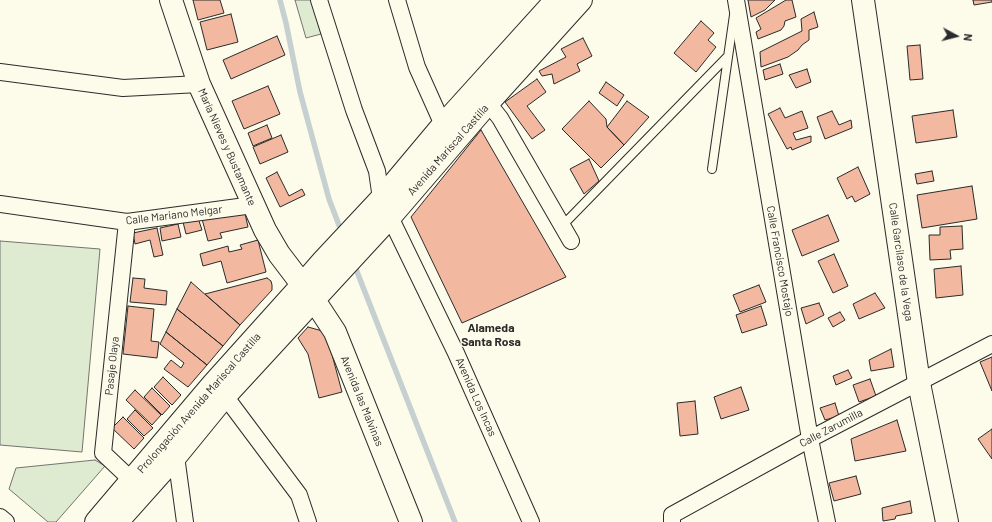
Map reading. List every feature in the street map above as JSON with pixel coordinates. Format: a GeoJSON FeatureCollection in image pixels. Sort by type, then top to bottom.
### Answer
{"type":"FeatureCollection","features":[{"type":"Feature","properties":{"kind":"main road","name":"María Nieves y Bustamante"},"geometry":{"type":"LineString","coordinates":[[171,0],[199,84],[264,230],[279,254],[308,292]]}},
{"type":"Feature","properties":{"kind":"main road","name":"Avenida Mariscal Castilla"},"geometry":{"type":"LineString","coordinates":[[308,292],[323,261],[348,234],[385,208],[480,97],[556,0]]}},
{"type":"Feature","properties":{"kind":"main road","name":"Avenida Mariscal Castilla"},"geometry":{"type":"LineString","coordinates":[[308,292],[330,283],[357,253],[385,208],[443,125],[480,97],[581,0]]}},
{"type":"Feature","properties":{"kind":"main road","name":"Calle Garcilaso de la Vega"},"geometry":{"type":"LineString","coordinates":[[863,0],[919,383],[947,522]]}},
{"type":"Feature","properties":{"kind":"main road","name":"Prolongación Avenida Mariscal Castilla"},"geometry":{"type":"LineString","coordinates":[[117,522],[138,486],[219,390],[308,292]]}},
{"type":"Feature","properties":{"kind":"main road","name":"Avenida las Malvinas"},"geometry":{"type":"LineString","coordinates":[[308,292],[335,332],[410,522]]}},
{"type":"Feature","properties":{"kind":"main road","name":"Prolongación Avenida Mariscal Castilla"},"geometry":{"type":"LineString","coordinates":[[96,522],[176,456],[219,390]]}},
{"type":"Feature","properties":{"kind":"street","name":"Avenida Los Incas"},"geometry":{"type":"LineString","coordinates":[[319,0],[354,110],[377,172],[385,208],[456,353],[531,522]]}},
{"type":"Feature","properties":{"kind":"street"},"geometry":{"type":"LineString","coordinates":[[397,0],[417,67],[443,125]]}},
{"type":"Feature","properties":{"kind":"street","name":"Calle Francisco Mostajo"},"geometry":{"type":"LineString","coordinates":[[736,0],[810,439],[827,522]]}},
{"type":"Feature","properties":{"kind":"street"},"geometry":{"type":"LineString","coordinates":[[0,72],[123,88],[199,84]]}},
{"type":"Feature","properties":{"kind":"street"},"geometry":{"type":"LineString","coordinates":[[480,97],[500,118],[571,241]]}},
{"type":"Feature","properties":{"kind":"street","name":"Calle Mariano Melgar"},"geometry":{"type":"LineString","coordinates":[[0,204],[127,222],[253,205]]}},
{"type":"Feature","properties":{"kind":"street","name":"Pasaje Olaya"},"geometry":{"type":"LineString","coordinates":[[127,222],[103,453],[138,486]]}},
{"type":"Feature","properties":{"kind":"street","name":"Calle Zarumilla"},"geometry":{"type":"LineString","coordinates":[[672,518],[810,439],[992,344]]}},
{"type":"Feature","properties":{"kind":"street"},"geometry":{"type":"LineString","coordinates":[[219,390],[299,495],[308,522]]}},
{"type":"Feature","properties":{"kind":"street"},"geometry":{"type":"LineString","coordinates":[[176,456],[185,522]]}},
{"type":"Feature","properties":{"kind":"street"},"geometry":{"type":"LineString","coordinates":[[0,517],[6,522]]}},
{"type":"Feature","properties":{"kind":"lane"},"geometry":{"type":"LineString","coordinates":[[712,169],[736,0]]}},
{"type":"Feature","properties":{"kind":"lane"},"geometry":{"type":"LineString","coordinates":[[562,226],[727,57]]}},
{"type":"Feature","properties":{"kind":"green space"},"geometry":{"type":"Polygon","coordinates":[[[295,0],[312,0],[321,34],[306,38],[295,0]]]}},
{"type":"Feature","properties":{"kind":"green space"},"geometry":{"type":"Polygon","coordinates":[[[0,241],[100,249],[82,452],[0,445],[0,241]]]}},
{"type":"Feature","properties":{"kind":"green space"},"geometry":{"type":"Polygon","coordinates":[[[95,460],[105,466],[56,522],[48,522],[9,489],[16,468],[95,460]]]}},
{"type":"Feature","properties":{"kind":"building"},"geometry":{"type":"Polygon","coordinates":[[[193,0],[220,0],[224,13],[198,20],[193,0]]]}},
{"type":"Feature","properties":{"kind":"building"},"geometry":{"type":"Polygon","coordinates":[[[748,0],[775,0],[765,10],[751,17],[748,0]]]}},
{"type":"Feature","properties":{"kind":"building"},"geometry":{"type":"Polygon","coordinates":[[[786,0],[792,0],[796,17],[785,21],[781,30],[758,39],[756,32],[761,29],[756,18],[786,0]]]}},
{"type":"Feature","properties":{"kind":"building"},"geometry":{"type":"Polygon","coordinates":[[[973,0],[992,0],[992,2],[974,5],[973,0]]]}},
{"type":"Feature","properties":{"kind":"building"},"geometry":{"type":"Polygon","coordinates":[[[814,12],[818,27],[809,30],[809,40],[788,57],[761,67],[760,52],[802,31],[801,19],[814,12]]]}},
{"type":"Feature","properties":{"kind":"building"},"geometry":{"type":"Polygon","coordinates":[[[231,14],[238,42],[207,50],[200,22],[231,14]]]}},
{"type":"Feature","properties":{"kind":"building"},"geometry":{"type":"Polygon","coordinates":[[[701,21],[714,33],[708,40],[716,47],[696,72],[674,53],[701,21]]]}},
{"type":"Feature","properties":{"kind":"building"},"geometry":{"type":"Polygon","coordinates":[[[277,36],[285,55],[231,79],[223,60],[277,36]]]}},
{"type":"Feature","properties":{"kind":"building"},"geometry":{"type":"Polygon","coordinates":[[[583,38],[592,56],[577,64],[580,71],[554,84],[552,74],[542,76],[539,71],[566,57],[561,49],[583,38]]]}},
{"type":"Feature","properties":{"kind":"building"},"geometry":{"type":"Polygon","coordinates":[[[920,45],[923,79],[910,80],[907,46],[920,45]]]}},
{"type":"Feature","properties":{"kind":"building"},"geometry":{"type":"Polygon","coordinates":[[[780,64],[783,74],[765,80],[763,70],[780,64]]]}},
{"type":"Feature","properties":{"kind":"building"},"geometry":{"type":"Polygon","coordinates":[[[807,69],[811,82],[796,88],[789,75],[807,69]]]}},
{"type":"Feature","properties":{"kind":"building"},"geometry":{"type":"Polygon","coordinates":[[[537,79],[546,92],[527,106],[545,130],[532,139],[505,102],[537,79]]]}},
{"type":"Feature","properties":{"kind":"building"},"geometry":{"type":"Polygon","coordinates":[[[606,82],[624,95],[617,106],[599,93],[606,82]]]}},
{"type":"Feature","properties":{"kind":"building"},"geometry":{"type":"Polygon","coordinates":[[[268,86],[280,114],[244,129],[232,101],[268,86]]]}},
{"type":"Feature","properties":{"kind":"building"},"geometry":{"type":"Polygon","coordinates":[[[589,101],[606,119],[607,127],[624,145],[601,168],[562,129],[589,101]]]}},
{"type":"Feature","properties":{"kind":"building"},"geometry":{"type":"Polygon","coordinates":[[[627,101],[649,117],[624,145],[607,127],[627,101]]]}},
{"type":"Feature","properties":{"kind":"building"},"geometry":{"type":"Polygon","coordinates":[[[780,108],[785,118],[802,111],[808,128],[793,133],[796,140],[811,136],[811,142],[792,150],[791,147],[787,149],[768,114],[780,108]]]}},
{"type":"Feature","properties":{"kind":"building"},"geometry":{"type":"Polygon","coordinates":[[[953,110],[957,137],[916,143],[912,116],[953,110]]]}},
{"type":"Feature","properties":{"kind":"building"},"geometry":{"type":"Polygon","coordinates":[[[832,111],[839,125],[851,120],[852,128],[825,139],[817,117],[832,111]]]}},
{"type":"Feature","properties":{"kind":"building"},"geometry":{"type":"Polygon","coordinates":[[[267,125],[272,138],[253,146],[248,133],[267,125]]]}},
{"type":"Feature","properties":{"kind":"building"},"geometry":{"type":"Polygon","coordinates":[[[481,130],[566,277],[462,323],[411,217],[481,130]]]}},
{"type":"Feature","properties":{"kind":"building"},"geometry":{"type":"Polygon","coordinates":[[[281,135],[288,152],[260,164],[253,147],[281,135]]]}},
{"type":"Feature","properties":{"kind":"building"},"geometry":{"type":"Polygon","coordinates":[[[589,159],[599,181],[584,194],[570,169],[589,159]]]}},
{"type":"Feature","properties":{"kind":"building"},"geometry":{"type":"Polygon","coordinates":[[[858,167],[870,194],[855,202],[852,196],[847,199],[837,178],[858,167]]]}},
{"type":"Feature","properties":{"kind":"building"},"geometry":{"type":"Polygon","coordinates":[[[932,171],[934,181],[917,184],[915,174],[932,171]]]}},
{"type":"Feature","properties":{"kind":"building"},"geometry":{"type":"Polygon","coordinates":[[[277,172],[289,196],[302,189],[305,195],[280,207],[266,178],[277,172]]]}},
{"type":"Feature","properties":{"kind":"building"},"geometry":{"type":"Polygon","coordinates":[[[972,186],[977,219],[922,228],[917,195],[972,186]]]}},
{"type":"Feature","properties":{"kind":"building"},"geometry":{"type":"Polygon","coordinates":[[[244,209],[248,227],[220,233],[222,238],[208,241],[202,219],[244,209]]]}},
{"type":"Feature","properties":{"kind":"building"},"geometry":{"type":"Polygon","coordinates":[[[828,215],[839,241],[802,256],[792,230],[828,215]]]}},
{"type":"Feature","properties":{"kind":"building"},"geometry":{"type":"Polygon","coordinates":[[[198,218],[202,230],[186,234],[183,222],[198,218]]]}},
{"type":"Feature","properties":{"kind":"building"},"geometry":{"type":"Polygon","coordinates":[[[178,224],[181,237],[162,241],[160,228],[178,224]]]}},
{"type":"Feature","properties":{"kind":"building"},"geometry":{"type":"Polygon","coordinates":[[[962,226],[963,249],[950,250],[951,259],[930,260],[929,235],[940,235],[940,227],[962,226]]]}},
{"type":"Feature","properties":{"kind":"building"},"geometry":{"type":"Polygon","coordinates":[[[157,228],[163,255],[154,257],[150,240],[135,244],[133,233],[157,228]]]}},
{"type":"Feature","properties":{"kind":"building"},"geometry":{"type":"Polygon","coordinates":[[[258,240],[266,272],[227,283],[221,261],[203,266],[200,254],[228,246],[229,252],[242,249],[240,245],[258,240]]]}},
{"type":"Feature","properties":{"kind":"building"},"geometry":{"type":"Polygon","coordinates":[[[834,254],[848,286],[833,293],[818,261],[834,254]]]}},
{"type":"Feature","properties":{"kind":"building"},"geometry":{"type":"Polygon","coordinates":[[[961,266],[963,295],[936,298],[934,269],[961,266]]]}},
{"type":"Feature","properties":{"kind":"building"},"geometry":{"type":"Polygon","coordinates":[[[133,278],[145,279],[144,288],[167,291],[166,305],[130,302],[133,278]]]}},
{"type":"Feature","properties":{"kind":"building"},"geometry":{"type":"Polygon","coordinates":[[[267,278],[271,281],[272,290],[240,325],[205,294],[267,278]]]}},
{"type":"Feature","properties":{"kind":"building"},"geometry":{"type":"Polygon","coordinates":[[[191,282],[240,325],[223,346],[177,309],[191,282]]]}},
{"type":"Feature","properties":{"kind":"building"},"geometry":{"type":"Polygon","coordinates":[[[759,285],[766,302],[740,312],[733,295],[759,285]]]}},
{"type":"Feature","properties":{"kind":"building"},"geometry":{"type":"Polygon","coordinates":[[[875,293],[885,308],[859,319],[853,304],[875,293]]]}},
{"type":"Feature","properties":{"kind":"building"},"geometry":{"type":"Polygon","coordinates":[[[819,303],[824,315],[806,324],[801,308],[819,303]]]}},
{"type":"Feature","properties":{"kind":"building"},"geometry":{"type":"Polygon","coordinates":[[[128,306],[154,309],[151,341],[159,342],[157,358],[123,354],[128,306]]]}},
{"type":"Feature","properties":{"kind":"building"},"geometry":{"type":"Polygon","coordinates":[[[761,306],[767,325],[742,333],[736,315],[761,306]]]}},
{"type":"Feature","properties":{"kind":"building"},"geometry":{"type":"Polygon","coordinates":[[[177,309],[223,346],[207,365],[166,332],[177,309]]]}},
{"type":"Feature","properties":{"kind":"building"},"geometry":{"type":"Polygon","coordinates":[[[840,312],[845,320],[833,327],[828,318],[840,312]]]}},
{"type":"Feature","properties":{"kind":"building"},"geometry":{"type":"Polygon","coordinates":[[[308,327],[326,332],[342,392],[319,398],[308,354],[298,338],[308,327]]]}},
{"type":"Feature","properties":{"kind":"building"},"geometry":{"type":"Polygon","coordinates":[[[166,332],[207,365],[188,387],[164,369],[171,360],[181,368],[184,363],[160,344],[166,332]]]}},
{"type":"Feature","properties":{"kind":"building"},"geometry":{"type":"Polygon","coordinates":[[[891,349],[894,367],[871,371],[869,360],[891,349]]]}},
{"type":"Feature","properties":{"kind":"building"},"geometry":{"type":"Polygon","coordinates":[[[992,357],[992,391],[980,362],[992,357]]]}},
{"type":"Feature","properties":{"kind":"building"},"geometry":{"type":"Polygon","coordinates":[[[848,370],[852,378],[836,385],[833,376],[848,370]]]}},
{"type":"Feature","properties":{"kind":"building"},"geometry":{"type":"Polygon","coordinates":[[[163,377],[181,395],[172,405],[154,387],[163,377]]]}},
{"type":"Feature","properties":{"kind":"building"},"geometry":{"type":"Polygon","coordinates":[[[870,379],[876,396],[859,402],[853,385],[870,379]]]}},
{"type":"Feature","properties":{"kind":"building"},"geometry":{"type":"Polygon","coordinates":[[[741,387],[749,410],[721,419],[714,397],[741,387]]]}},
{"type":"Feature","properties":{"kind":"building"},"geometry":{"type":"Polygon","coordinates":[[[152,388],[170,406],[162,415],[144,397],[152,388]]]}},
{"type":"Feature","properties":{"kind":"building"},"geometry":{"type":"Polygon","coordinates":[[[135,390],[161,415],[152,425],[126,400],[135,390]]]}},
{"type":"Feature","properties":{"kind":"building"},"geometry":{"type":"Polygon","coordinates":[[[695,401],[698,434],[680,436],[677,403],[695,401]]]}},
{"type":"Feature","properties":{"kind":"building"},"geometry":{"type":"Polygon","coordinates":[[[835,403],[839,416],[825,420],[820,408],[835,403]]]}},
{"type":"Feature","properties":{"kind":"building"},"geometry":{"type":"Polygon","coordinates":[[[135,410],[153,428],[144,436],[127,419],[135,410]]]}},
{"type":"Feature","properties":{"kind":"building"},"geometry":{"type":"Polygon","coordinates":[[[123,417],[144,438],[134,449],[112,428],[123,417]]]}},
{"type":"Feature","properties":{"kind":"building"},"geometry":{"type":"Polygon","coordinates":[[[897,420],[906,451],[855,461],[851,439],[897,420]]]}},
{"type":"Feature","properties":{"kind":"building"},"geometry":{"type":"Polygon","coordinates":[[[992,429],[992,459],[978,439],[992,429]]]}},
{"type":"Feature","properties":{"kind":"building"},"geometry":{"type":"Polygon","coordinates":[[[856,476],[861,494],[834,501],[829,483],[856,476]]]}},
{"type":"Feature","properties":{"kind":"building"},"geometry":{"type":"Polygon","coordinates":[[[910,501],[912,513],[896,516],[895,519],[883,521],[882,508],[910,501]]]}},
{"type":"Feature","properties":{"kind":"waterway"},"geometry":{"type":"LineString","coordinates":[[280,0],[300,92],[329,199],[342,233]]}},
{"type":"Feature","properties":{"kind":"waterway"},"geometry":{"type":"LineString","coordinates":[[354,264],[455,522]]}},
{"type":"Feature","properties":{"kind":"district","name":"Alameda Santa Rosa"},"geometry":{"type":"Point","coordinates":[491,335]}}]}
